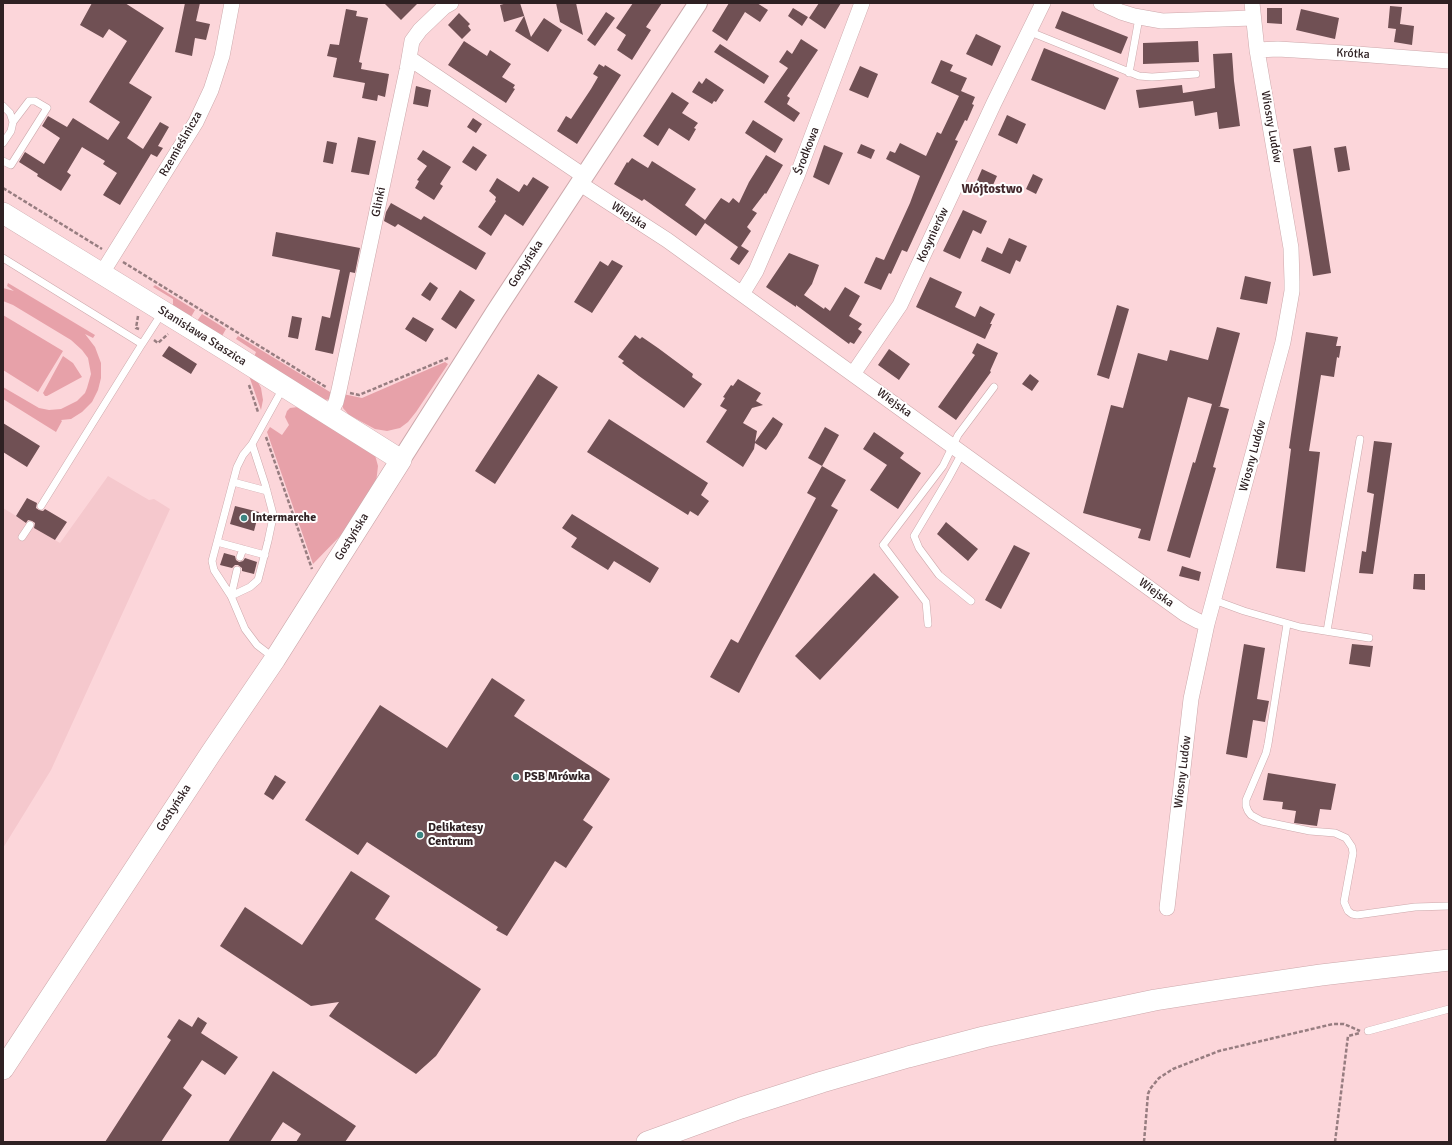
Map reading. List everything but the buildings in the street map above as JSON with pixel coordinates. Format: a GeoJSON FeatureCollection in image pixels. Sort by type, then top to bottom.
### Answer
{"type":"FeatureCollection","features":[{"type":"Feature","properties":{"kind":"main road","name":"Stanisława Staszica"},"geometry":{"type":"LineString","coordinates":[[4,216],[102,273],[401,460]]}},
{"type":"Feature","properties":{"kind":"main road","name":"Gostyńska"},"geometry":{"type":"LineString","coordinates":[[3,1069],[211,753],[275,659],[401,460]]}},
{"type":"Feature","properties":{"kind":"main road"},"geometry":{"type":"LineString","coordinates":[[647,1142],[741,1108],[822,1082],[908,1057],[1036,1025],[1155,1000],[1320,975],[1449,960]]}},
{"type":"Feature","properties":{"kind":"street","name":"Rzemieślnicza"},"geometry":{"type":"LineString","coordinates":[[102,273],[196,122],[211,90],[222,56],[232,3]]}},
{"type":"Feature","properties":{"kind":"street","name":"Glinki"},"geometry":{"type":"LineString","coordinates":[[329,415],[336,402],[339,390],[414,37],[440,11],[451,3]]}},
{"type":"Feature","properties":{"kind":"street","name":"Gostyńska"},"geometry":{"type":"LineString","coordinates":[[401,460],[462,362],[698,3]]}},
{"type":"Feature","properties":{"kind":"street","name":"Środkowa"},"geometry":{"type":"LineString","coordinates":[[742,294],[756,271],[797,176],[862,3]]}},
{"type":"Feature","properties":{"kind":"street","name":"Kosynierów"},"geometry":{"type":"LineString","coordinates":[[853,374],[900,305],[1028,31],[1043,3]]}},
{"type":"Feature","properties":{"kind":"street"},"geometry":{"type":"LineString","coordinates":[[1101,3],[1139,18],[1175,22],[1253,10]]}},
{"type":"Feature","properties":{"kind":"street","name":"Wiosny Ludów"},"geometry":{"type":"LineString","coordinates":[[1167,908],[1191,699],[1207,624],[1273,380],[1287,322],[1292,291],[1292,266],[1287,220],[1257,50],[1253,10]]}},
{"type":"Feature","properties":{"kind":"street","name":"Krótka"},"geometry":{"type":"LineString","coordinates":[[1257,50],[1278,49],[1449,61]]}},
{"type":"Feature","properties":{"kind":"street","name":"Wiejska"},"geometry":{"type":"LineString","coordinates":[[409,58],[667,240],[1185,614],[1207,624]]}},
{"type":"Feature","properties":{"kind":"lane"},"geometry":{"type":"LineString","coordinates":[[1130,73],[1139,18]]}},
{"type":"Feature","properties":{"kind":"lane"},"geometry":{"type":"LineString","coordinates":[[1028,31],[1130,73],[1145,77],[1196,74]]}},
{"type":"Feature","properties":{"kind":"lane"},"geometry":{"type":"LineString","coordinates":[[3,143],[11,131],[13,122],[29,101],[36,101],[46,108],[11,165],[3,161]]}},
{"type":"Feature","properties":{"kind":"lane"},"geometry":{"type":"LineString","coordinates":[[3,106],[10,113],[13,122]]}},
{"type":"Feature","properties":{"kind":"lane"},"geometry":{"type":"LineString","coordinates":[[3,258],[142,344]]}},
{"type":"Feature","properties":{"kind":"lane"},"geometry":{"type":"LineString","coordinates":[[41,506],[163,311]]}},
{"type":"Feature","properties":{"kind":"lane"},"geometry":{"type":"LineString","coordinates":[[275,659],[257,645],[245,629],[231,596],[219,580],[212,565],[212,561],[240,461],[252,444],[284,386]]}},
{"type":"Feature","properties":{"kind":"lane"},"geometry":{"type":"LineString","coordinates":[[971,601],[939,575],[919,548],[914,536],[948,479],[957,450],[958,435],[994,387]]}},
{"type":"Feature","properties":{"kind":"lane"},"geometry":{"type":"LineString","coordinates":[[1327,631],[1360,439]]}},
{"type":"Feature","properties":{"kind":"lane"},"geometry":{"type":"LineString","coordinates":[[231,596],[255,584],[265,555],[272,522],[272,514],[267,491],[252,444]]}},
{"type":"Feature","properties":{"kind":"lane"},"geometry":{"type":"LineString","coordinates":[[928,624],[926,602],[882,545],[957,450]]}},
{"type":"Feature","properties":{"kind":"lane"},"geometry":{"type":"LineString","coordinates":[[233,482],[267,491]]}},
{"type":"Feature","properties":{"kind":"lane"},"geometry":{"type":"LineString","coordinates":[[22,537],[30,525]]}},
{"type":"Feature","properties":{"kind":"lane"},"geometry":{"type":"LineString","coordinates":[[217,542],[265,555]]}},
{"type":"Feature","properties":{"kind":"lane"},"geometry":{"type":"LineString","coordinates":[[240,557],[243,549]]}},
{"type":"Feature","properties":{"kind":"lane"},"geometry":{"type":"LineString","coordinates":[[231,596],[237,570]]}},
{"type":"Feature","properties":{"kind":"lane"},"geometry":{"type":"LineString","coordinates":[[1214,600],[1286,624],[1368,638]]}},
{"type":"Feature","properties":{"kind":"lane"},"geometry":{"type":"LineString","coordinates":[[1286,624],[1268,744],[1266,753],[1246,800],[1248,811],[1251,815],[1262,821],[1310,831],[1335,834],[1346,838],[1352,848],[1353,853],[1344,902],[1348,911],[1352,914],[1357,915],[1414,907],[1449,906]]}},
{"type":"Feature","properties":{"kind":"lane"},"geometry":{"type":"LineString","coordinates":[[1368,1031],[1449,1009]]}},
{"type":"Feature","properties":{"kind":"path"},"geometry":{"type":"LineString","coordinates":[[3,188],[331,389],[359,395],[450,357],[451,355]]}},
{"type":"Feature","properties":{"kind":"path"},"geometry":{"type":"LineString","coordinates":[[150,285],[153,281]]}},
{"type":"Feature","properties":{"kind":"path"},"geometry":{"type":"LineString","coordinates":[[154,340],[158,343],[166,334],[174,333]]}},
{"type":"Feature","properties":{"kind":"path"},"geometry":{"type":"LineString","coordinates":[[249,383],[259,412],[255,417]]}},
{"type":"Feature","properties":{"kind":"path"},"geometry":{"type":"LineString","coordinates":[[265,436],[267,437],[313,572]]}},
{"type":"Feature","properties":{"kind":"path"},"geometry":{"type":"LineString","coordinates":[[1144,1142],[1148,1094],[1154,1083],[1166,1073],[1199,1058],[1219,1051],[1339,1023],[1350,1026],[1362,1032],[1348,1036],[1335,1142]]}},
{"type":"Feature","properties":{"kind":"shaded area"},"geometry":{"type":"Polygon","coordinates":[[[8,283],[95,335],[93,338],[85,334],[95,347],[101,363],[101,378],[98,390],[92,402],[82,412],[71,419],[61,420],[62,421],[56,432],[3,399],[3,387],[39,408],[49,410],[61,409],[77,401],[85,393],[91,374],[88,358],[71,340],[13,305],[3,301],[3,288],[14,291],[7,286],[8,283]]]}},
{"type":"Feature","properties":{"kind":"shaded area"},"geometry":{"type":"Polygon","coordinates":[[[155,285],[195,310],[191,317],[173,306],[173,299],[153,287],[155,285]]]}},
{"type":"Feature","properties":{"kind":"shaded area"},"geometry":{"type":"Polygon","coordinates":[[[202,314],[226,329],[222,336],[197,321],[202,314]]]}},
{"type":"Feature","properties":{"kind":"shaded area"},"geometry":{"type":"Polygon","coordinates":[[[3,315],[63,351],[38,392],[3,370],[3,315]]]}},
{"type":"Feature","properties":{"kind":"shaded area"},"geometry":{"type":"Polygon","coordinates":[[[238,336],[330,392],[336,393],[331,399],[325,400],[254,357],[256,352],[236,339],[238,336]]]}},
{"type":"Feature","properties":{"kind":"shaded area"},"geometry":{"type":"Polygon","coordinates":[[[63,356],[73,363],[82,377],[45,396],[43,393],[63,356]]]}},
{"type":"Feature","properties":{"kind":"shaded area"},"geometry":{"type":"Polygon","coordinates":[[[445,362],[448,364],[416,412],[408,422],[400,428],[387,431],[375,429],[349,415],[343,408],[343,394],[362,398],[445,362]]]}},
{"type":"Feature","properties":{"kind":"shaded area"},"geometry":{"type":"Polygon","coordinates":[[[248,373],[258,382],[261,388],[263,400],[261,410],[248,373]]]}},
{"type":"Feature","properties":{"kind":"shaded area"},"geometry":{"type":"Polygon","coordinates":[[[298,407],[375,455],[378,466],[376,483],[346,530],[313,564],[267,432],[270,427],[282,435],[289,425],[285,417],[287,411],[290,408],[298,407]]]}},
{"type":"Feature","properties":{"kind":"shaded area"},"geometry":{"type":"Polygon","coordinates":[[[108,476],[149,500],[154,499],[170,509],[51,770],[3,848],[3,508],[60,543],[108,476]]]}},
{"type":"Feature","properties":{"kind":"place","name":"Intermarche"},"geometry":{"type":"Point","coordinates":[244,518]}},
{"type":"Feature","properties":{"kind":"place","name":"PSB Mrówka"},"geometry":{"type":"Point","coordinates":[516,777]}},
{"type":"Feature","properties":{"kind":"place","name":"Delikatesy Centrum"},"geometry":{"type":"Point","coordinates":[420,835]}},
{"type":"Feature","properties":{"kind":"district","name":"Wójtostwo"},"geometry":{"type":"Point","coordinates":[992,190]}}]}
